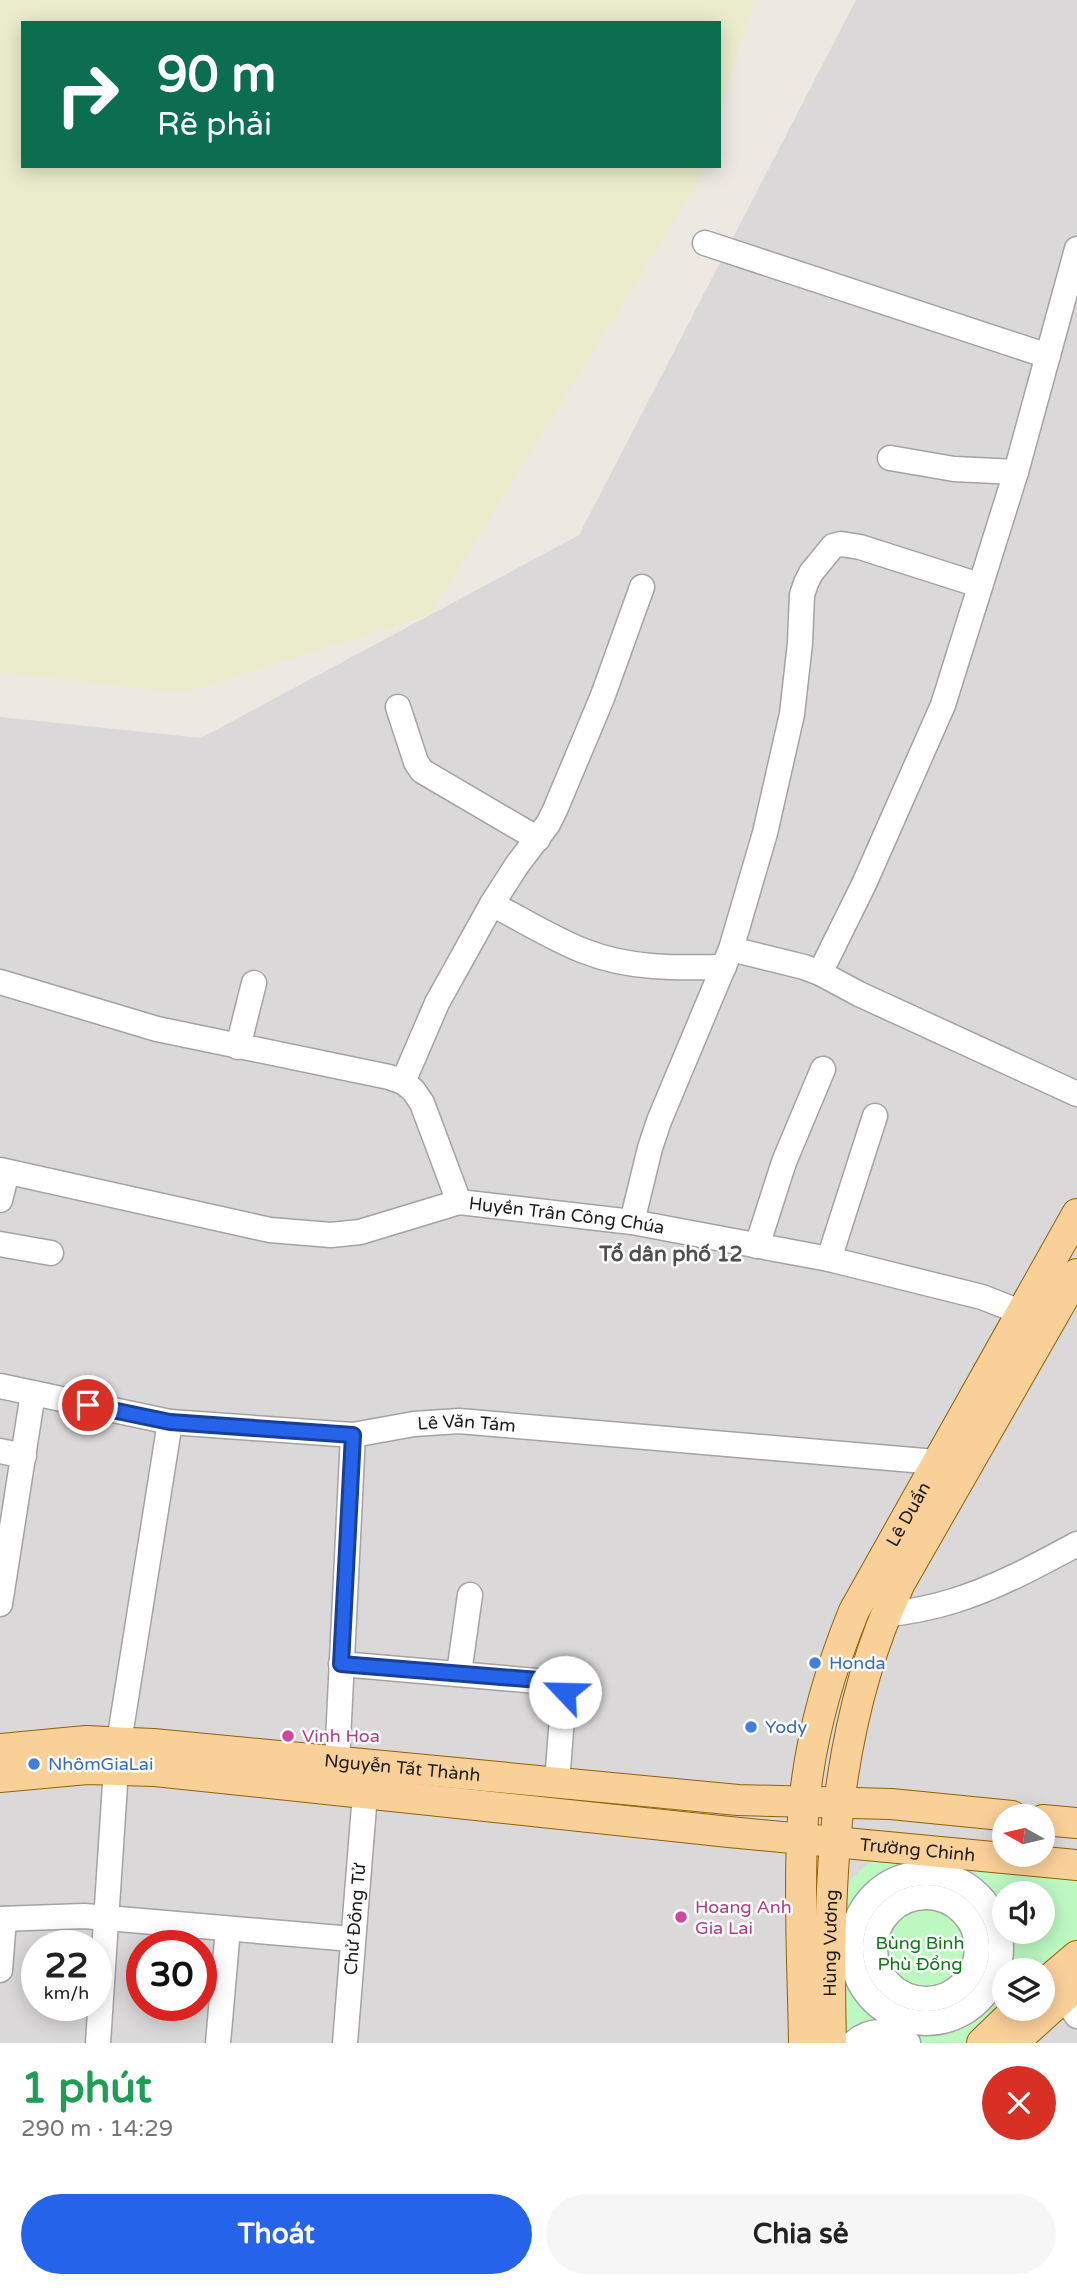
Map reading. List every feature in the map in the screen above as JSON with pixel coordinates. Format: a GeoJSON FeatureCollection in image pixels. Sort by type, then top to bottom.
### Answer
{"type":"FeatureCollection","features":[{"type":"Feature","properties":{"kind":"main road","name":"Lê Duẩn"},"geometry":{"type":"LineString","coordinates":[[834,1842],[846,1756],[863,1678],[884,1615],[1036,1318],[1077,1214]]}},
{"type":"Feature","properties":{"kind":"main road","name":"Lê Duẩn"},"geometry":{"type":"LineString","coordinates":[[802,1839],[814,1744],[843,1638],[854,1611],[936,1462],[1036,1318],[1077,1274]]}},
{"type":"Feature","properties":{"kind":"main road","name":"Nguyễn Tất Thành"},"geometry":{"type":"LineString","coordinates":[[0,1749],[86,1741],[155,1771],[802,1839]]}},
{"type":"Feature","properties":{"kind":"main road","name":"Nguyễn Tất Thành"},"geometry":{"type":"LineString","coordinates":[[0,1777],[87,1769],[117,1756],[337,1761],[738,1800],[805,1802]]}},
{"type":"Feature","properties":{"kind":"main road"},"geometry":{"type":"LineString","coordinates":[[805,1802],[891,1804],[992,1814]]}},
{"type":"Feature","properties":{"kind":"main road"},"geometry":{"type":"LineString","coordinates":[[1055,1821],[1077,1823]]}},
{"type":"Feature","properties":{"kind":"main road","name":"Trường Chinh"},"geometry":{"type":"LineString","coordinates":[[802,1839],[834,1842],[953,1887],[1077,1865]]}},
{"type":"Feature","properties":{"kind":"main road","name":"Hùng Vương"},"geometry":{"type":"LineString","coordinates":[[802,1839],[817,2003],[831,2043]]}},
{"type":"Feature","properties":{"kind":"main road","name":"Hùng Vương"},"geometry":{"type":"LineString","coordinates":[[804,2043],[817,2003],[863,1964],[834,1842]]}},
{"type":"Feature","properties":{"kind":"main road"},"geometry":{"type":"LineString","coordinates":[[1003,2030],[1065,1996],[1077,1956]]}},
{"type":"Feature","properties":{"kind":"street"},"geometry":{"type":"LineString","coordinates":[[705,243],[1048,356]]}},
{"type":"Feature","properties":{"kind":"street"},"geometry":{"type":"LineString","coordinates":[[820,973],[864,884],[943,705],[1016,472],[1077,249]]}},
{"type":"Feature","properties":{"kind":"street"},"geometry":{"type":"LineString","coordinates":[[890,458],[954,469],[1016,472]]}},
{"type":"Feature","properties":{"kind":"street"},"geometry":{"type":"LineString","coordinates":[[632,1222],[659,1121],[727,958],[750,888],[780,775],[796,686],[802,595],[811,573],[833,546],[841,544],[860,547],[979,585]]}},
{"type":"Feature","properties":{"kind":"street"},"geometry":{"type":"LineString","coordinates":[[404,1082],[437,1003],[492,904],[555,810],[602,698],[642,587]]}},
{"type":"Feature","properties":{"kind":"street"},"geometry":{"type":"LineString","coordinates":[[398,707],[415,762],[422,771],[538,839]]}},
{"type":"Feature","properties":{"kind":"street"},"geometry":{"type":"LineString","coordinates":[[492,904],[584,951],[618,961],[651,967],[727,958],[804,967],[1077,1094]]}},
{"type":"Feature","properties":{"kind":"street"},"geometry":{"type":"LineString","coordinates":[[0,982],[157,1029],[371,1072],[404,1082],[422,1103],[459,1202]]}},
{"type":"Feature","properties":{"kind":"street"},"geometry":{"type":"LineString","coordinates":[[238,1047],[254,983]]}},
{"type":"Feature","properties":{"kind":"street"},"geometry":{"type":"LineString","coordinates":[[757,1246],[784,1162],[823,1069]]}},
{"type":"Feature","properties":{"kind":"street"},"geometry":{"type":"LineString","coordinates":[[829,1259],[876,1116]]}},
{"type":"Feature","properties":{"kind":"street"},"geometry":{"type":"LineString","coordinates":[[0,1200],[4,1171]]}},
{"type":"Feature","properties":{"kind":"street","name":"Huyền Trân Công Chúa"},"geometry":{"type":"LineString","coordinates":[[4,1171],[270,1230],[305,1234],[360,1232],[459,1202],[632,1222],[829,1259],[982,1297],[1036,1318]]}},
{"type":"Feature","properties":{"kind":"street"},"geometry":{"type":"LineString","coordinates":[[0,1244],[51,1252]]}},
{"type":"Feature","properties":{"kind":"street","name":"Lê Văn Tám"},"geometry":{"type":"LineString","coordinates":[[0,1386],[170,1422],[353,1435],[414,1424],[459,1421],[936,1462]]}},
{"type":"Feature","properties":{"kind":"street"},"geometry":{"type":"LineString","coordinates":[[0,1604],[12,1453],[33,1393]]}},
{"type":"Feature","properties":{"kind":"street"},"geometry":{"type":"LineString","coordinates":[[98,2043],[117,1756],[170,1422]]}},
{"type":"Feature","properties":{"kind":"street"},"geometry":{"type":"LineString","coordinates":[[337,1761],[353,1435]]}},
{"type":"Feature","properties":{"kind":"street"},"geometry":{"type":"LineString","coordinates":[[884,1615],[925,1609],[956,1600],[1077,1545]]}},
{"type":"Feature","properties":{"kind":"street"},"geometry":{"type":"LineString","coordinates":[[459,1673],[470,1595]]}},
{"type":"Feature","properties":{"kind":"street"},"geometry":{"type":"LineString","coordinates":[[341,1664],[560,1683],[564,1687],[557,1782]]}},
{"type":"Feature","properties":{"kind":"street","name":"Chử Đồng Tử"},"geometry":{"type":"LineString","coordinates":[[345,2043],[365,1794]]}},
{"type":"Feature","properties":{"kind":"street"},"geometry":{"type":"LineString","coordinates":[[924,1872],[949,1875],[959,1909],[970,1921],[976,1936],[977,1954],[971,1971],[956,1979],[946,1995],[929,1999],[912,1997],[896,1990],[884,1977],[863,1964],[850,1953],[852,1929],[862,1906],[879,1888],[900,1876],[924,1872]]}},
{"type":"Feature","properties":{"kind":"street"},"geometry":{"type":"LineString","coordinates":[[863,1964],[855,1977],[868,1998],[887,2014],[909,2023],[934,2024],[958,2017],[978,2003],[994,1981],[1001,1956],[999,1930],[989,1906],[972,1887],[953,1887]]}},
{"type":"Feature","properties":{"kind":"street"},"geometry":{"type":"LineString","coordinates":[[0,1970],[2,1919],[105,1917],[352,1939]]}},
{"type":"Feature","properties":{"kind":"street"},"geometry":{"type":"LineString","coordinates":[[218,2043],[228,1929]]}},
{"type":"Feature","properties":{"kind":"street"},"geometry":{"type":"LineString","coordinates":[[978,2003],[1003,2030]]}},
{"type":"Feature","properties":{"kind":"street"},"geometry":{"type":"LineString","coordinates":[[853,2043],[872,2032],[884,2032],[897,2035],[908,2043]]}},
{"type":"Feature","properties":{"kind":"shaded area"},"geometry":{"type":"Polygon","coordinates":[[[856,0],[1077,0],[1077,2043],[0,2043],[0,717],[201,738],[579,535],[856,0]]]}},
{"type":"Feature","properties":{"kind":"green space"},"geometry":{"type":"Polygon","coordinates":[[[0,0],[754,0],[721,107],[721,21],[21,21],[21,168],[702,168],[698,182],[430,615],[182,693],[0,672],[0,0]]]}},
{"type":"Feature","properties":{"kind":"green space","name":"Bùng Binh Phù Đổng"},"geometry":{"type":"Polygon","coordinates":[[[873,1859],[1077,1870],[1077,1949],[1055,1963],[1055,1958],[992,1958],[993,2021],[972,2043],[834,2043],[845,1889],[852,1878],[873,1859]]]}},
{"type":"Feature","properties":{"kind":"place","name":"Honda"},"geometry":{"type":"Point","coordinates":[815,1663]}},
{"type":"Feature","properties":{"kind":"place","name":"Yody"},"geometry":{"type":"Point","coordinates":[751,1727]}},
{"type":"Feature","properties":{"kind":"place","name":"Vinh Hoa"},"geometry":{"type":"Point","coordinates":[288,1736]}},
{"type":"Feature","properties":{"kind":"place","name":"NhômGiaLai"},"geometry":{"type":"Point","coordinates":[34,1764]}},
{"type":"Feature","properties":{"kind":"place","name":"Hoang Anh Gia Lai"},"geometry":{"type":"Point","coordinates":[681,1917]}},
{"type":"Feature","properties":{"kind":"district","name":"Tổ dân phố 12"},"geometry":{"type":"Point","coordinates":[671,1254]}},
{"type":"Feature","properties":{"kind":"route"},"geometry":{"type":"LineString","coordinates":[[88,1405],[170,1422],[353,1435],[341,1664],[551,1681],[560,1683],[565,1692]]}}]}
